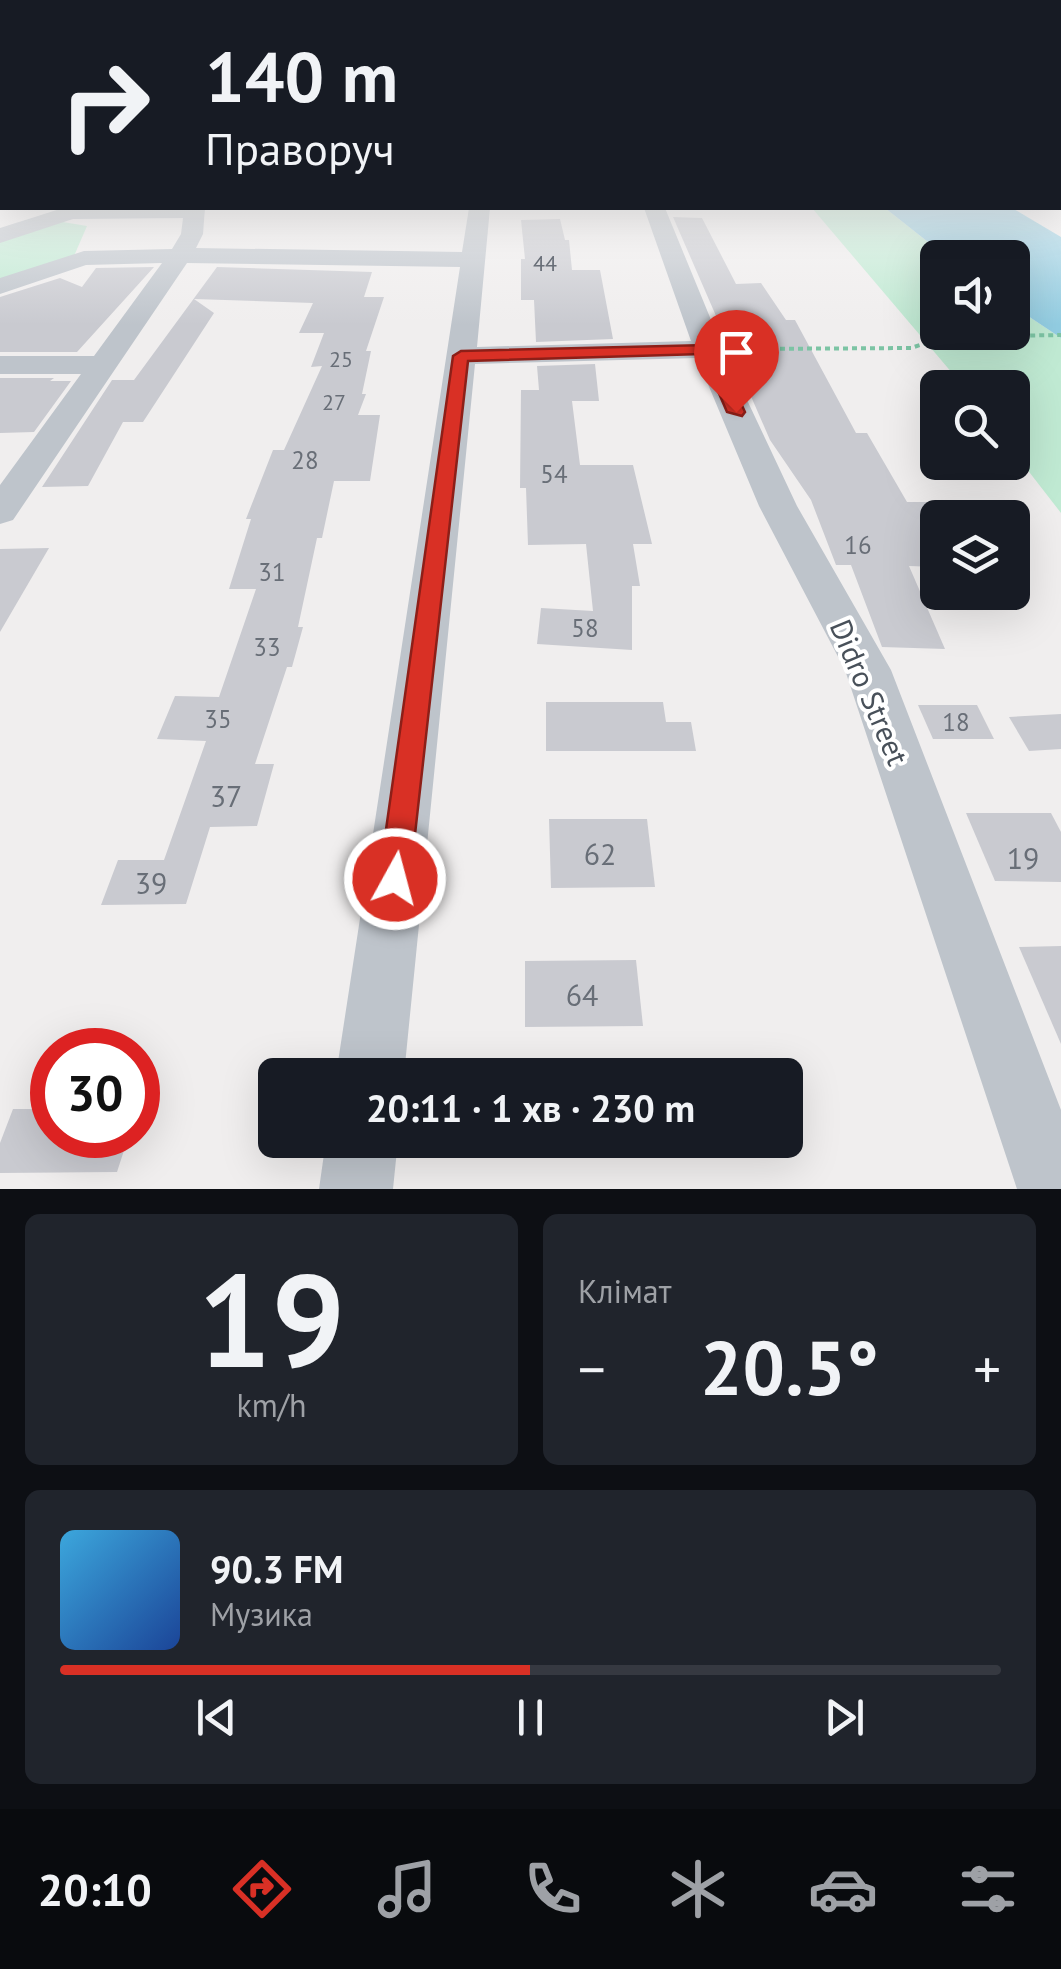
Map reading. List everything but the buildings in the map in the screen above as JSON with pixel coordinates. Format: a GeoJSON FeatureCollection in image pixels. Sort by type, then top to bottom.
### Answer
{"type":"FeatureCollection","features":[{"type":"Feature","properties":{"kind":"street"},"geometry":{"type":"LineString","coordinates":[[0,236],[67,213]]}},
{"type":"Feature","properties":{"kind":"street"},"geometry":{"type":"LineString","coordinates":[[0,512],[180,255],[192,234],[194,213]]}},
{"type":"Feature","properties":{"kind":"street"},"geometry":{"type":"LineString","coordinates":[[372,1058],[479,213]]}},
{"type":"Feature","properties":{"kind":"street","name":"Didro Street"},"geometry":{"type":"LineString","coordinates":[[657,213],[708,349],[778,506],[868,670],[1054,1189]]}},
{"type":"Feature","properties":{"kind":"street"},"geometry":{"type":"LineString","coordinates":[[0,286],[84,258],[180,255],[475,260]]}},
{"type":"Feature","properties":{"kind":"street"},"geometry":{"type":"LineString","coordinates":[[461,356],[708,349]]}},
{"type":"Feature","properties":{"kind":"street"},"geometry":{"type":"LineString","coordinates":[[0,366],[104,365]]}},
{"type":"Feature","properties":{"kind":"street"},"geometry":{"type":"LineString","coordinates":[[356,1189],[360,1158]]}},
{"type":"Feature","properties":{"kind":"path"},"geometry":{"type":"LineString","coordinates":[[708,349],[911,348],[944,338],[1061,335]]}},
{"type":"Feature","properties":{"kind":"green space"},"geometry":{"type":"Polygon","coordinates":[[[817,213],[892,213],[925,240],[920,240],[920,335],[817,213]]]}},
{"type":"Feature","properties":{"kind":"green space"},"geometry":{"type":"Polygon","coordinates":[[[57,221],[87,226],[74,256],[0,282],[0,240],[57,221]]]}},
{"type":"Feature","properties":{"kind":"green space"},"geometry":{"type":"Polygon","coordinates":[[[1030,317],[1061,338],[1061,513],[1030,473],[1030,370],[950,370],[933,350],[1030,350],[1030,317]]]}},
{"type":"Feature","properties":{"kind":"water"},"geometry":{"type":"Polygon","coordinates":[[[892,213],[1021,213],[1061,237],[1061,338],[1030,317],[1030,240],[925,240],[892,213]]]}},
{"type":"Feature","properties":{"kind":"route"},"geometry":{"type":"LineString","coordinates":[[395,879],[461,356],[708,349],[736,412]]}}]}
